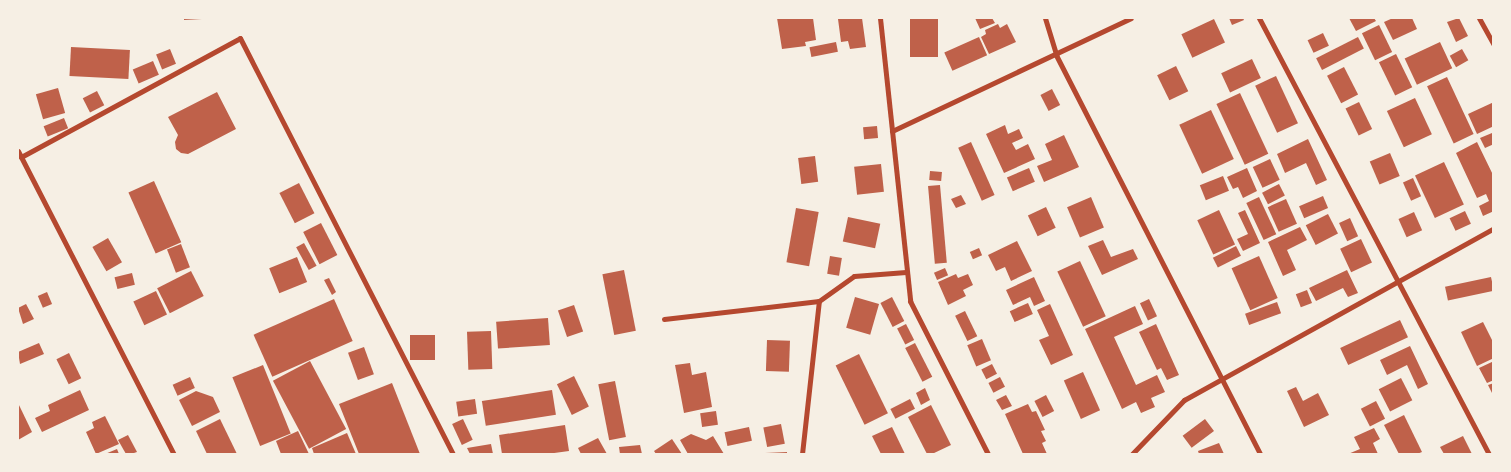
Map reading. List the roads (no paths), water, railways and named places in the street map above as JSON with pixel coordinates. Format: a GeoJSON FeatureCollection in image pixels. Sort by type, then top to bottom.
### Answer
{"type":"FeatureCollection","features":[{"type":"Feature","properties":{"kind":"street"},"geometry":{"type":"LineString","coordinates":[[880,18],[910,301],[988,454]]}},
{"type":"Feature","properties":{"kind":"street"},"geometry":{"type":"LineString","coordinates":[[1045,18],[1056,55],[1260,454]]}},
{"type":"Feature","properties":{"kind":"street"},"geometry":{"type":"LineString","coordinates":[[892,131],[1131,18]]}},
{"type":"Feature","properties":{"kind":"street"},"geometry":{"type":"LineString","coordinates":[[1259,18],[1489,454]]}},
{"type":"Feature","properties":{"kind":"street"},"geometry":{"type":"LineString","coordinates":[[1479,18],[1494,45]]}},
{"type":"Feature","properties":{"kind":"street"},"geometry":{"type":"LineString","coordinates":[[21,157],[240,38],[453,454]]}},
{"type":"Feature","properties":{"kind":"street"},"geometry":{"type":"LineString","coordinates":[[18,151],[174,454]]}},
{"type":"Feature","properties":{"kind":"street"},"geometry":{"type":"LineString","coordinates":[[1132,454],[1184,400],[1494,228]]}},
{"type":"Feature","properties":{"kind":"street"},"geometry":{"type":"LineString","coordinates":[[664,319],[820,301],[854,276],[906,272]]}},
{"type":"Feature","properties":{"kind":"street"},"geometry":{"type":"LineString","coordinates":[[802,454],[820,301]]}}]}
